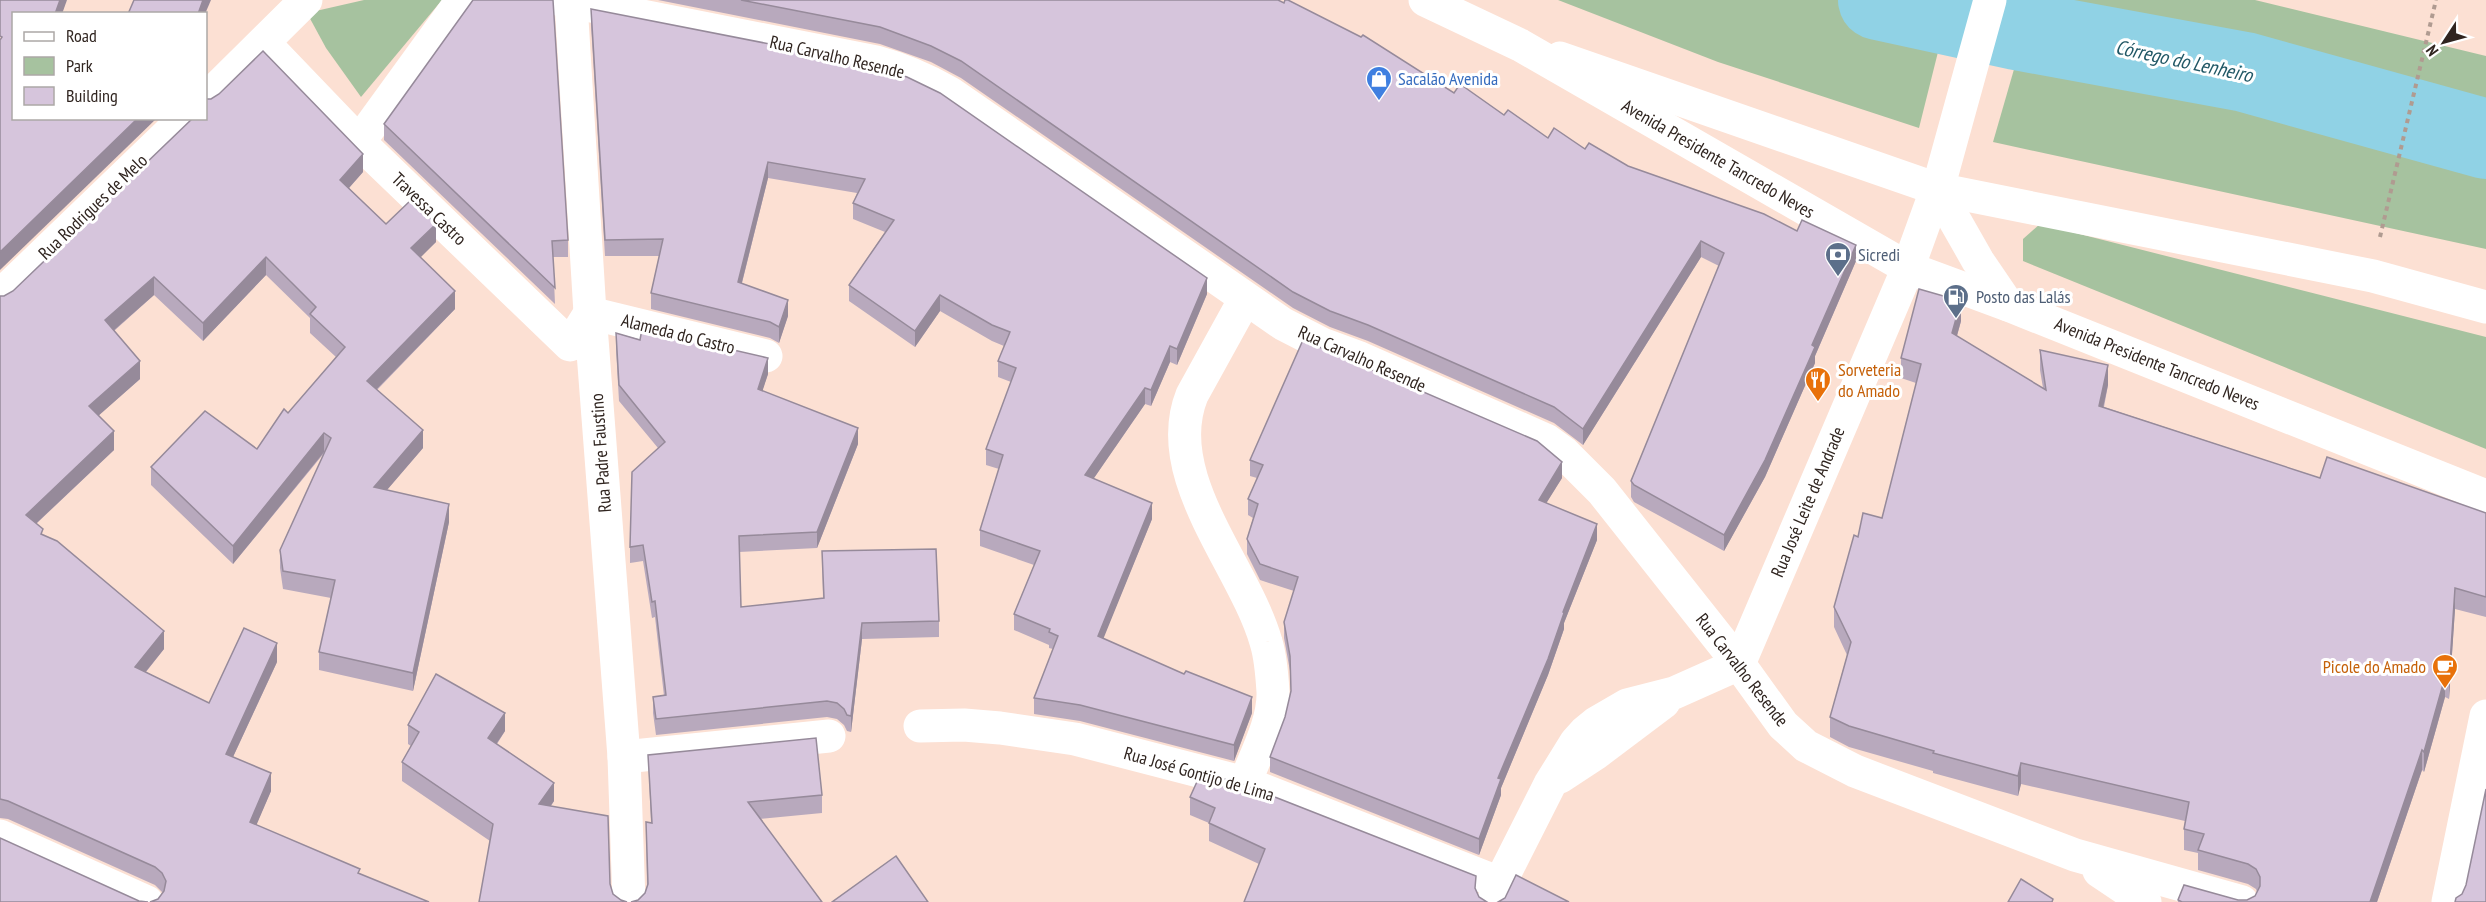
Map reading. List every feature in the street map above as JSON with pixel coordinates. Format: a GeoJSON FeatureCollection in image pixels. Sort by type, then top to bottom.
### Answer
{"type":"FeatureCollection","features":[{"type":"Feature","properties":{"kind":"main road"},"geometry":{"type":"LineString","coordinates":[[207,98],[306,0]]}},
{"type":"Feature","properties":{"kind":"main road"},"geometry":{"type":"LineString","coordinates":[[359,142],[462,0]]}},
{"type":"Feature","properties":{"kind":"main road","name":"Avenida Presidente Tancredo Neves"},"geometry":{"type":"LineString","coordinates":[[1425,0],[1520,45],[1908,268],[2008,305],[2486,496]]}},
{"type":"Feature","properties":{"kind":"main road","name":"Rua José Leite de Andrade"},"geometry":{"type":"LineString","coordinates":[[1739,664],[1908,268],[1940,182],[1990,0]]}},
{"type":"Feature","properties":{"kind":"main road","name":"Rua Carvalho Resende"},"geometry":{"type":"LineString","coordinates":[[566,2],[876,62],[893,66],[932,82],[960,99],[1283,324],[1322,344],[1360,358],[1555,446],[1602,491],[1739,664],[1783,725],[1806,746],[1855,771],[2075,855]]}},
{"type":"Feature","properties":{"kind":"main road","name":"Rua Padre Faustino"},"geometry":{"type":"LineString","coordinates":[[566,2],[624,757],[629,902]]}},
{"type":"Feature","properties":{"kind":"main road","name":"Travessa Castro"},"geometry":{"type":"LineString","coordinates":[[264,43],[359,142],[570,345],[590,312]]}},
{"type":"Feature","properties":{"kind":"main road","name":"Avenida Presidente Tancredo Neves"},"geometry":{"type":"LineString","coordinates":[[1520,45],[1940,182],[2373,276],[2486,307]]}},
{"type":"Feature","properties":{"kind":"main road","name":"Rua Rodrigues de Melo"},"geometry":{"type":"LineString","coordinates":[[0,296],[183,120]]}},
{"type":"Feature","properties":{"kind":"main road"},"geometry":{"type":"LineString","coordinates":[[1940,182],[1978,261],[2008,305]]}},
{"type":"Feature","properties":{"kind":"main road"},"geometry":{"type":"LineString","coordinates":[[1245,299],[1192,395],[1186,411],[1184,429],[1188,472],[1258,621],[1270,659],[1273,694],[1271,709],[1245,783]]}},
{"type":"Feature","properties":{"kind":"main road","name":"Alameda do Castro"},"geometry":{"type":"LineString","coordinates":[[590,312],[766,356]]}},
{"type":"Feature","properties":{"kind":"main road"},"geometry":{"type":"LineString","coordinates":[[1497,892],[1550,784],[1576,742],[1596,723],[1627,705],[1674,693],[1739,664]]}},
{"type":"Feature","properties":{"kind":"main road"},"geometry":{"type":"LineString","coordinates":[[2448,902],[2486,716]]}},
{"type":"Feature","properties":{"kind":"main road","name":"Rua José Gontijo de Lima"},"geometry":{"type":"LineString","coordinates":[[920,726],[964,725],[1020,730],[1075,739],[1245,783],[1497,892]]}},
{"type":"Feature","properties":{"kind":"main road"},"geometry":{"type":"LineString","coordinates":[[624,757],[829,736]]}},
{"type":"Feature","properties":{"kind":"main road"},"geometry":{"type":"LineString","coordinates":[[0,836],[147,902]]}},
{"type":"Feature","properties":{"kind":"main road"},"geometry":{"type":"LineString","coordinates":[[2075,855],[2145,902]]}},
{"type":"Feature","properties":{"kind":"main road"},"geometry":{"type":"LineString","coordinates":[[2075,855],[2242,902]]}},
{"type":"Feature","properties":{"kind":"path"},"geometry":{"type":"LineString","coordinates":[[2378,246],[2436,0]]}},
{"type":"Feature","properties":{"kind":"green space"},"geometry":{"type":"Polygon","coordinates":[[[364,0],[442,0],[361,97],[326,48],[307,13],[364,0]]]}},
{"type":"Feature","properties":{"kind":"green space"},"geometry":{"type":"Polygon","coordinates":[[[1558,0],[1951,0],[1919,128],[1718,62],[1558,0]]]}},
{"type":"Feature","properties":{"kind":"green space"},"geometry":{"type":"Polygon","coordinates":[[[2034,0],[2255,0],[2486,56],[2486,249],[1993,142],[2034,0]]]}},
{"type":"Feature","properties":{"kind":"green space"},"geometry":{"type":"Polygon","coordinates":[[[2040,224],[2486,337],[2486,449],[2023,261],[2023,239],[2040,224]]]}},
{"type":"Feature","properties":{"kind":"building"},"geometry":{"type":"Polygon","coordinates":[[[0,0],[60,0],[56,12],[12,12],[12,120],[136,120],[0,252],[0,40],[2,37],[0,36],[0,0]]]}},
{"type":"Feature","properties":{"kind":"building"},"geometry":{"type":"Polygon","coordinates":[[[134,0],[203,0],[199,12],[129,12],[134,0]]]}},
{"type":"Feature","properties":{"kind":"building"},"geometry":{"type":"Polygon","coordinates":[[[473,0],[553,0],[568,240],[552,241],[555,288],[384,124],[473,0]]]}},
{"type":"Feature","properties":{"kind":"building"},"geometry":{"type":"Polygon","coordinates":[[[741,0],[1278,0],[1284,3],[1288,0],[1361,37],[1363,35],[1454,93],[1460,84],[1504,115],[1508,110],[1548,138],[1554,128],[1585,149],[1589,143],[1628,166],[1764,214],[1797,231],[1802,220],[1856,245],[1812,345],[1815,347],[1765,460],[1724,535],[1634,485],[1631,481],[1724,253],[1701,241],[1583,429],[1554,407],[1368,325],[1330,311],[1293,292],[961,61],[931,46],[880,27],[741,0]]]}},
{"type":"Feature","properties":{"kind":"building"},"geometry":{"type":"Polygon","coordinates":[[[591,9],[872,64],[907,77],[940,93],[1207,278],[1177,349],[1170,346],[1151,390],[1145,388],[1085,475],[1152,503],[1098,636],[1184,674],[1186,671],[1252,697],[1234,745],[1080,705],[1034,698],[1058,636],[1049,632],[1050,629],[1014,614],[1040,551],[980,530],[1003,455],[986,449],[1016,368],[998,361],[1010,332],[992,325],[940,295],[915,331],[849,285],[894,220],[853,203],[865,179],[768,162],[738,282],[788,300],[779,327],[770,322],[651,293],[663,239],[605,240],[591,9]]]}},
{"type":"Feature","properties":{"kind":"building"},"geometry":{"type":"Polygon","coordinates":[[[263,51],[363,154],[340,180],[386,224],[411,200],[436,224],[411,248],[455,291],[367,381],[423,430],[374,487],[449,504],[413,673],[319,652],[335,580],[283,571],[280,550],[331,438],[324,433],[233,546],[151,467],[205,411],[257,449],[284,409],[288,413],[345,347],[310,314],[316,307],[266,257],[203,323],[154,277],[105,320],[140,361],[89,406],[114,431],[26,515],[43,529],[41,534],[57,541],[164,631],[135,667],[209,703],[244,628],[277,643],[226,754],[271,773],[250,822],[360,869],[358,873],[429,902],[150,902],[158,899],[164,891],[166,881],[155,867],[0,799],[0,296],[13,291],[191,120],[207,120],[207,99],[219,94],[263,51]]]}},
{"type":"Feature","properties":{"kind":"building"},"geometry":{"type":"Polygon","coordinates":[[[1919,289],[1961,301],[1952,333],[2046,390],[2040,350],[2108,365],[2099,406],[2320,478],[2327,457],[2486,513],[2486,597],[2455,588],[2449,679],[2445,677],[2424,752],[2422,750],[2370,902],[2182,902],[2178,900],[2184,885],[2238,900],[2247,900],[2255,896],[2260,886],[2260,877],[2256,869],[2248,864],[2198,850],[2204,834],[2184,829],[2189,802],[2021,763],[2018,776],[1933,753],[1934,751],[1849,726],[1830,717],[1851,642],[1834,607],[1854,535],[1858,537],[1863,513],[1882,518],[1921,364],[1901,358],[1919,289]]]}},
{"type":"Feature","properties":{"kind":"building"},"geometry":{"type":"Polygon","coordinates":[[[642,329],[768,358],[758,389],[858,428],[817,532],[739,536],[741,607],[824,598],[822,551],[936,549],[939,621],[862,623],[851,716],[847,715],[837,703],[827,701],[656,719],[653,697],[666,695],[655,601],[652,602],[643,545],[630,547],[632,472],[665,442],[619,385],[616,333],[640,340],[642,329]]]}},
{"type":"Feature","properties":{"kind":"building"},"geometry":{"type":"Polygon","coordinates":[[[1303,340],[1537,441],[1562,462],[1539,500],[1597,524],[1563,612],[1548,659],[1498,778],[1501,779],[1479,839],[1270,757],[1285,717],[1291,691],[1290,656],[1284,622],[1298,577],[1260,564],[1247,539],[1258,504],[1248,499],[1263,465],[1250,460],[1303,340]]]}},
{"type":"Feature","properties":{"kind":"building"},"geometry":{"type":"Polygon","coordinates":[[[436,674],[505,713],[488,738],[554,783],[539,804],[608,816],[610,884],[613,894],[627,902],[479,902],[493,824],[402,762],[419,732],[408,725],[436,674]]]}},
{"type":"Feature","properties":{"kind":"building"},"geometry":{"type":"Polygon","coordinates":[[[816,738],[822,795],[748,802],[822,902],[631,902],[638,900],[645,893],[648,884],[646,822],[652,823],[648,755],[816,738]]]}},
{"type":"Feature","properties":{"kind":"building"},"geometry":{"type":"Polygon","coordinates":[[[1201,773],[1239,783],[1476,876],[1475,888],[1479,897],[1487,902],[1244,902],[1265,849],[1209,823],[1215,808],[1190,797],[1201,773]]]}},
{"type":"Feature","properties":{"kind":"building"},"geometry":{"type":"Polygon","coordinates":[[[2486,789],[2486,902],[2455,902],[2466,885],[2486,789]]]}},
{"type":"Feature","properties":{"kind":"building"},"geometry":{"type":"Polygon","coordinates":[[[0,838],[139,901],[148,902],[0,902],[0,838]]]}},
{"type":"Feature","properties":{"kind":"building"},"geometry":{"type":"Polygon","coordinates":[[[896,856],[928,902],[832,902],[896,856]]]}},
{"type":"Feature","properties":{"kind":"building"},"geometry":{"type":"Polygon","coordinates":[[[1516,875],[1569,902],[1498,902],[1505,898],[1516,875]]]}},
{"type":"Feature","properties":{"kind":"building"},"geometry":{"type":"Polygon","coordinates":[[[2021,879],[2053,899],[2052,902],[2008,902],[2021,879]]]}},
{"type":"Feature","properties":{"kind":"waterway","name":"Córrego do Lenheiro"},"geometry":{"type":"LineString","coordinates":[[1878,0],[2016,30],[2245,72],[2486,139]]}},
{"type":"Feature","properties":{"kind":"place","name":"Sacalão Avenida"},"geometry":{"type":"Point","coordinates":[1379,102]}},
{"type":"Feature","properties":{"kind":"place","name":"Sicredi"},"geometry":{"type":"Point","coordinates":[1838,278]}},
{"type":"Feature","properties":{"kind":"place","name":"Posto das Lalás"},"geometry":{"type":"Point","coordinates":[1956,320]}},
{"type":"Feature","properties":{"kind":"place","name":"Sorveteria do Amado"},"geometry":{"type":"Point","coordinates":[1818,403]}},
{"type":"Feature","properties":{"kind":"place","name":"Picole do Amado"},"geometry":{"type":"Point","coordinates":[2445,690]}}]}
